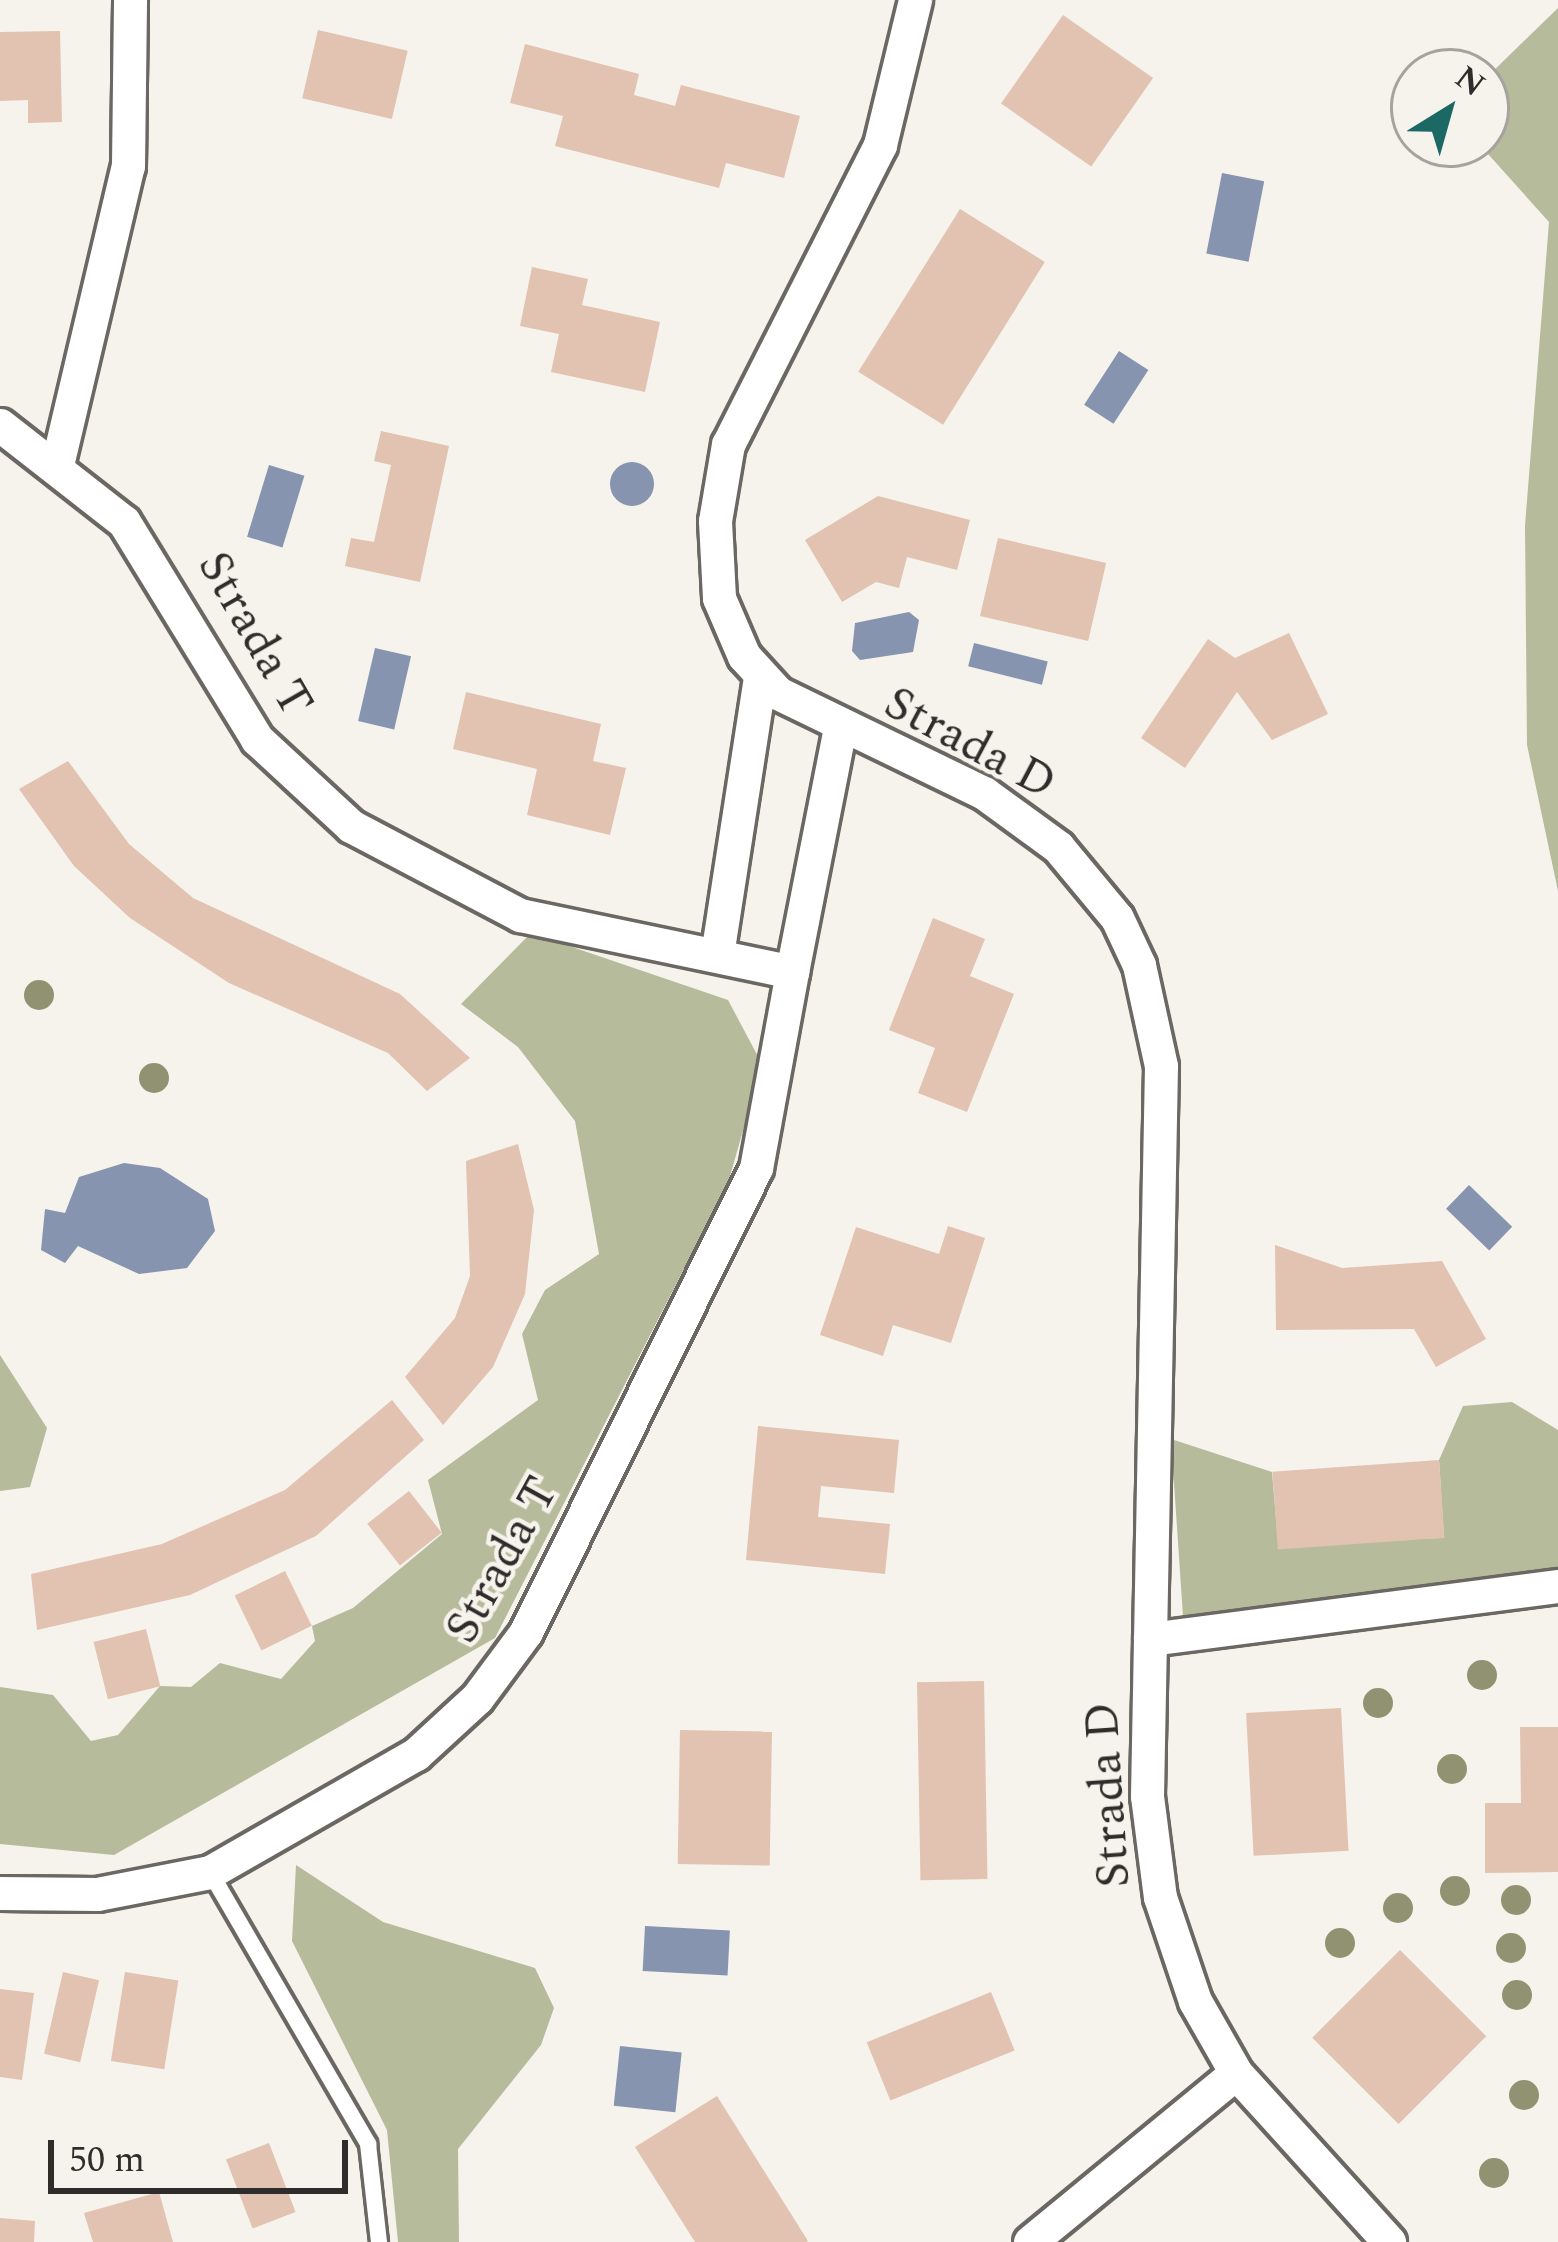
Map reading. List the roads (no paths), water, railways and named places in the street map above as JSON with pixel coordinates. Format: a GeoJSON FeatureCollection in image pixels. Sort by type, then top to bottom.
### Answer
{"type":"FeatureCollection","features":[{"type":"Feature","properties":{"kind":"street"},"geometry":{"type":"LineString","coordinates":[[58,461],[128,166],[130,0]]}},
{"type":"Feature","properties":{"kind":"street","name":"Strada D"},"geometry":{"type":"LineString","coordinates":[[915,0],[880,145],[728,444],[714,562],[731,632],[760,677],[840,728],[984,794],[1046,837],[1117,918],[1150,997],[1160,1066],[1147,1796],[1160,1897],[1195,2001],[1236,2073],[1389,2242]]}},
{"type":"Feature","properties":{"kind":"street","name":"Strada T"},"geometry":{"type":"LineString","coordinates":[[0,424],[58,461],[152,554],[256,739],[351,826],[483,902],[792,972]]}},
{"type":"Feature","properties":{"kind":"street"},"geometry":{"type":"LineString","coordinates":[[717,955],[760,677]]}},
{"type":"Feature","properties":{"kind":"street","name":"Strada T"},"geometry":{"type":"LineString","coordinates":[[0,1894],[97,1894],[210,1872],[416,1754],[526,1632],[756,1168],[840,728]]}},
{"type":"Feature","properties":{"kind":"street","name":"Strada D"},"geometry":{"type":"LineString","coordinates":[[1150,1639],[1558,1586]]}},
{"type":"Feature","properties":{"kind":"street"},"geometry":{"type":"LineString","coordinates":[[1030,2242],[1236,2073]]}},
{"type":"Feature","properties":{"kind":"lane"},"geometry":{"type":"LineString","coordinates":[[210,1872],[368,2144],[379,2242]]}},
{"type":"Feature","properties":{"kind":"water"},"geometry":{"type":"Polygon","coordinates":[[[1222,173],[1264,181],[1249,262],[1206,253],[1222,173]]]}},
{"type":"Feature","properties":{"kind":"water"},"geometry":{"type":"Polygon","coordinates":[[[1119,351],[1148,370],[1113,424],[1084,405],[1119,351]]]}},
{"type":"Feature","properties":{"kind":"water"},"geometry":{"type":"Polygon","coordinates":[[[632,462],[648,468],[654,484],[648,500],[632,506],[616,500],[610,484],[616,468],[632,462]]]}},
{"type":"Feature","properties":{"kind":"water"},"geometry":{"type":"Polygon","coordinates":[[[269,465],[304,476],[282,548],[247,537],[269,465]]]}},
{"type":"Feature","properties":{"kind":"water"},"geometry":{"type":"Polygon","coordinates":[[[909,612],[919,620],[913,652],[860,660],[852,651],[855,623],[909,612]]]}},
{"type":"Feature","properties":{"kind":"water"},"geometry":{"type":"Polygon","coordinates":[[[974,643],[1048,661],[1042,685],[968,666],[974,643]]]}},
{"type":"Feature","properties":{"kind":"water"},"geometry":{"type":"Polygon","coordinates":[[[375,648],[411,656],[394,729],[358,721],[375,648]]]}},
{"type":"Feature","properties":{"kind":"water"},"geometry":{"type":"Polygon","coordinates":[[[124,1163],[160,1168],[208,1199],[215,1231],[187,1268],[139,1274],[78,1246],[65,1263],[41,1250],[45,1209],[65,1213],[79,1177],[124,1163]]]}},
{"type":"Feature","properties":{"kind":"water"},"geometry":{"type":"Polygon","coordinates":[[[1469,1185],[1512,1227],[1489,1250],[1446,1209],[1469,1185]]]}},
{"type":"Feature","properties":{"kind":"water"},"geometry":{"type":"Polygon","coordinates":[[[645,1926],[730,1930],[728,1975],[643,1971],[645,1926]]]}},
{"type":"Feature","properties":{"kind":"water"},"geometry":{"type":"Polygon","coordinates":[[[620,2046],[682,2052],[675,2112],[614,2106],[620,2046]]]}}]}
